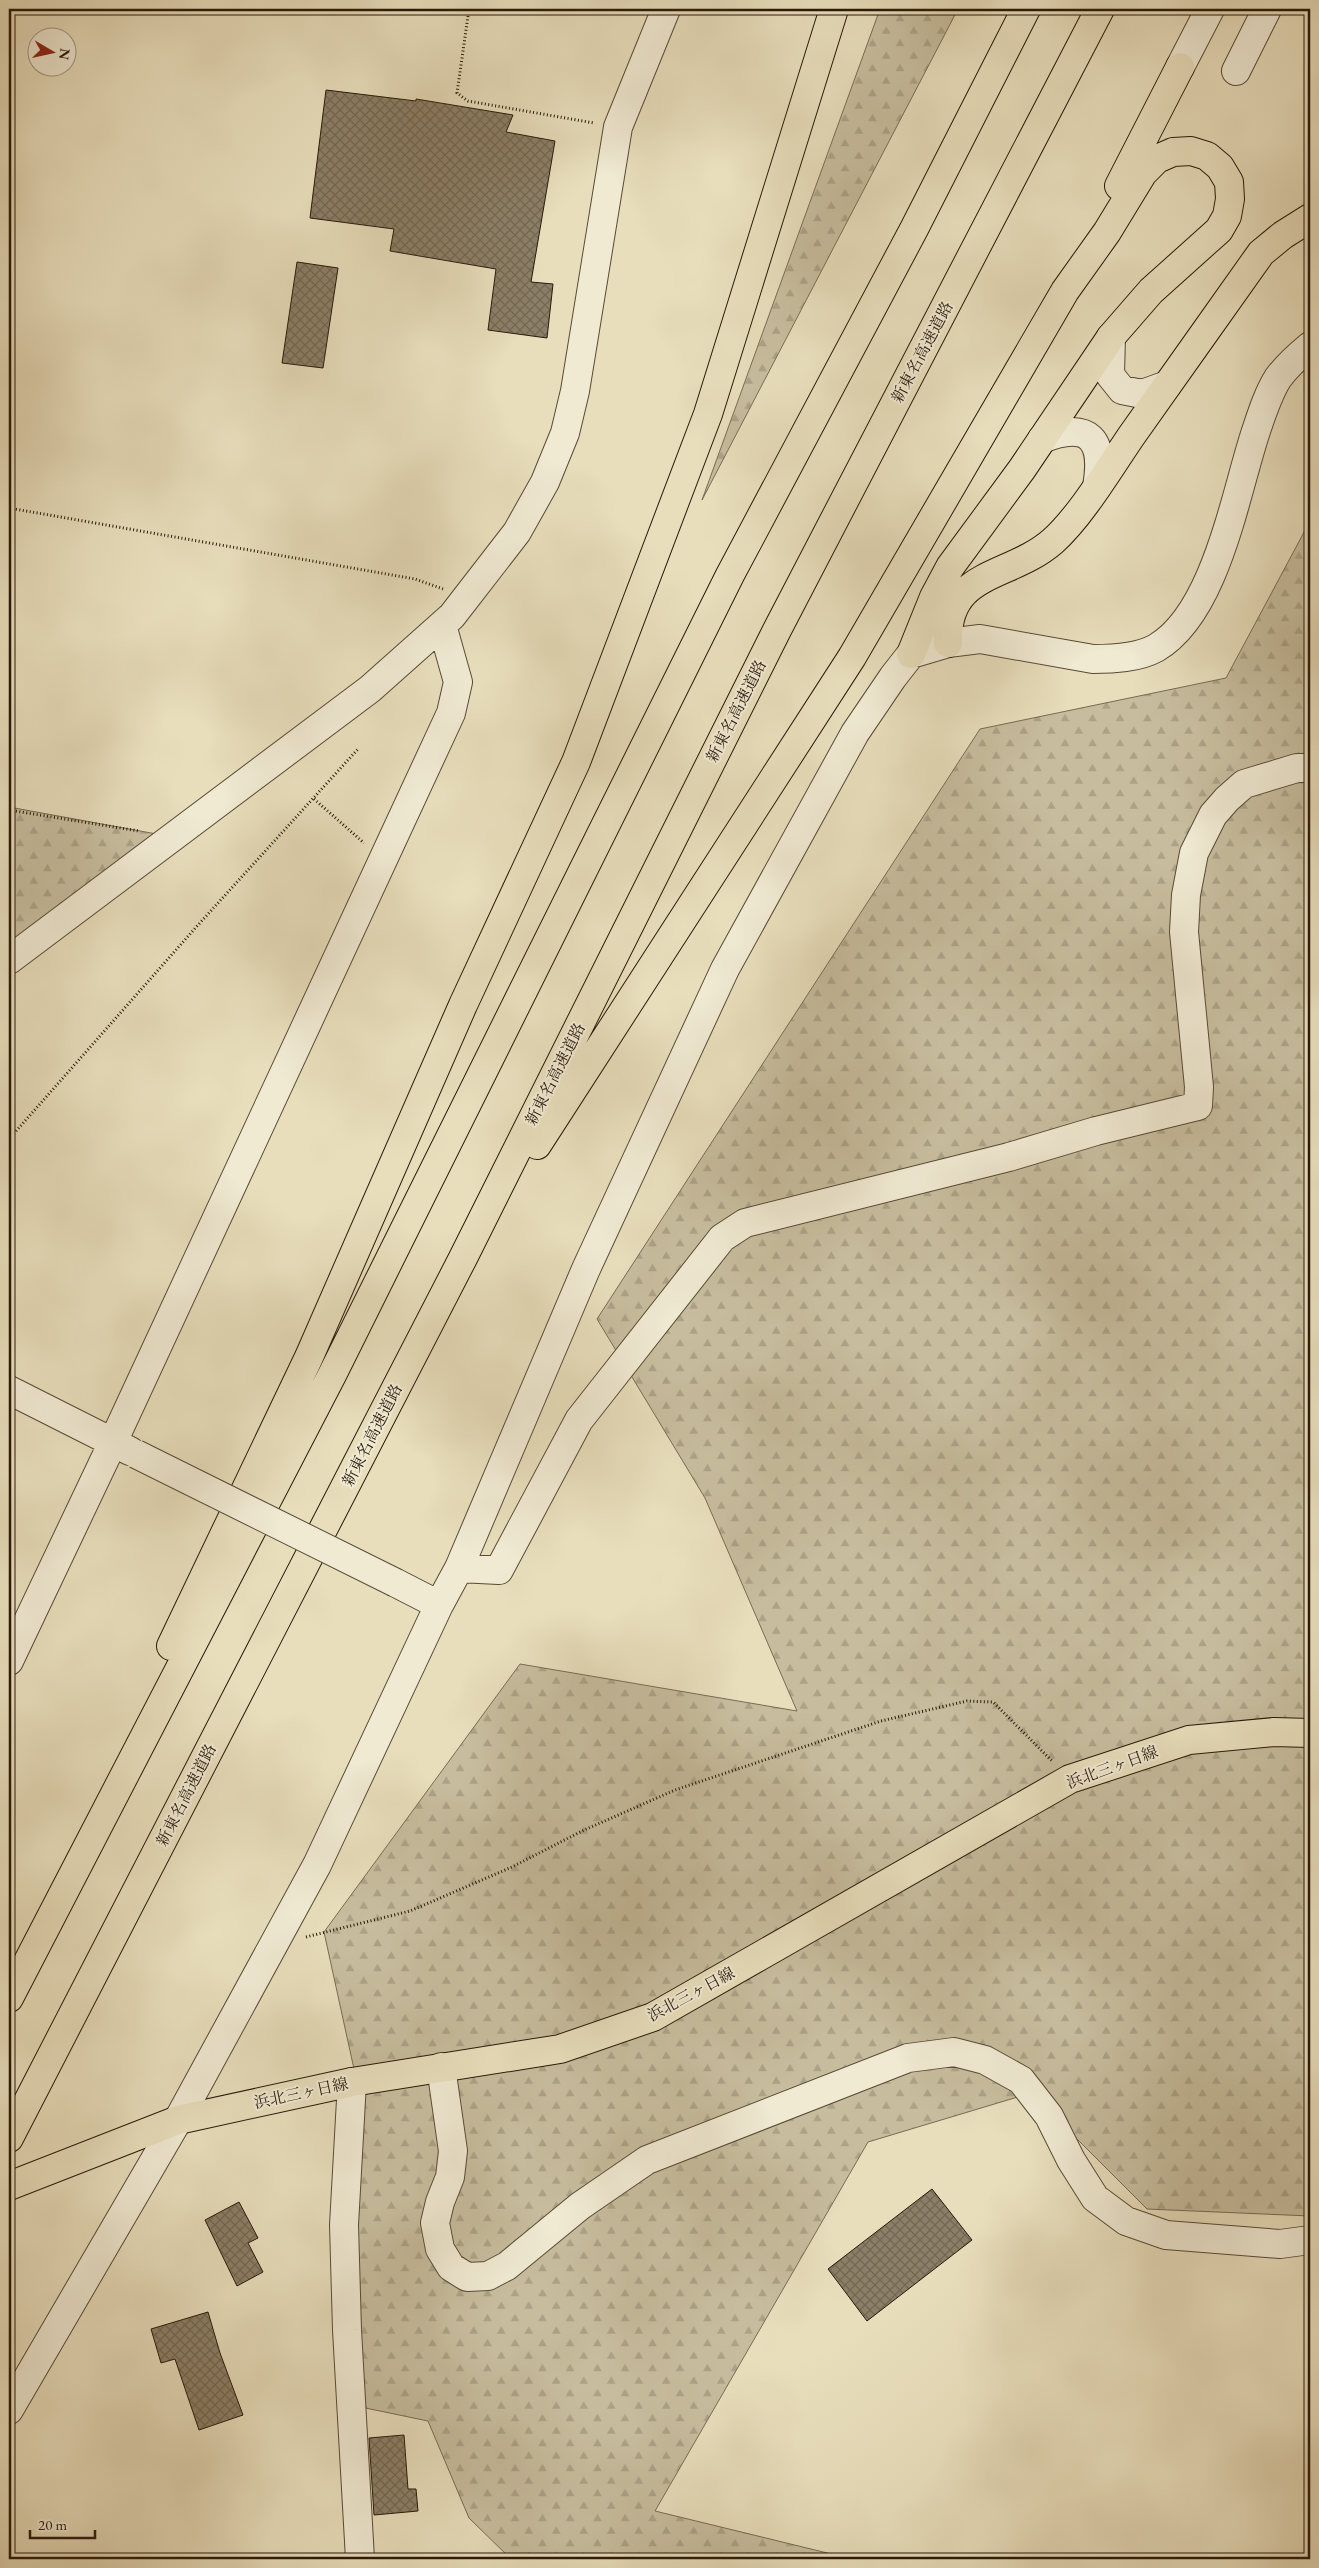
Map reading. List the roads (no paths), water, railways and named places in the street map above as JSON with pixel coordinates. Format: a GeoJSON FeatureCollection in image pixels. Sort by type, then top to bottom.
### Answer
{"type":"FeatureCollection","features":[{"type":"Feature","properties":{"kind":"main road"},"geometry":{"type":"LineString","coordinates":[[9,1989],[309,1357],[462,1005],[576,762],[708,414],[834,9]]}},
{"type":"Feature","properties":{"kind":"main road"},"geometry":{"type":"LineString","coordinates":[[9,1998],[333,1374],[730,575],[914,229],[1026,9]]}},
{"type":"Feature","properties":{"kind":"main road","name":"新東名高速道路"},"geometry":{"type":"LineString","coordinates":[[9,2138],[463,1258],[777,630],[1100,9]]}},
{"type":"Feature","properties":{"kind":"main road"},"geometry":{"type":"LineString","coordinates":[[463,1258],[852,657],[1065,291],[1180,67]]}},
{"type":"Feature","properties":{"kind":"main road"},"geometry":{"type":"LineString","coordinates":[[911,654],[934,597],[950,568],[1112,337],[1151,291],[1218,230],[1227,216],[1230,199],[1229,182],[1220,167],[1207,156],[1191,151],[1173,152],[1157,159],[1143,173],[1107,232],[1065,291]]}},
{"type":"Feature","properties":{"kind":"main road"},"geometry":{"type":"LineString","coordinates":[[948,643],[947,624],[952,608],[961,595],[975,583],[1035,554],[1054,540],[1096,487],[1262,253],[1283,235],[1310,218]]}},
{"type":"Feature","properties":{"kind":"main road","name":"浜北三ヶ日線"},"geometry":{"type":"LineString","coordinates":[[9,2186],[178,2120],[352,2082],[560,2049],[653,2017],[1070,1779],[1189,1740],[1274,1732],[1310,1733]]}},
{"type":"Feature","properties":{"kind":"street"},"geometry":{"type":"LineString","coordinates":[[9,960],[370,689],[442,625],[467,598],[517,532],[546,482],[565,432],[575,391],[618,127],[666,9]]}},
{"type":"Feature","properties":{"kind":"street"},"geometry":{"type":"LineString","coordinates":[[1180,67],[1210,9]]}},
{"type":"Feature","properties":{"kind":"street"},"geometry":{"type":"LineString","coordinates":[[1236,71],[1267,9]]}},
{"type":"Feature","properties":{"kind":"street"},"geometry":{"type":"LineString","coordinates":[[1112,337],[1110,375],[1122,390],[1142,394],[1167,385]]}},
{"type":"Feature","properties":{"kind":"street"},"geometry":{"type":"LineString","coordinates":[[9,2410],[178,2120],[271,1945],[317,1865],[439,1605],[459,1568],[586,1269],[725,969],[855,733],[892,677],[911,654],[948,643],[980,639],[1093,659],[1110,659],[1140,654],[1156,648],[1173,636],[1187,620],[1206,590],[1252,443],[1272,390],[1288,366],[1310,346]]}},
{"type":"Feature","properties":{"kind":"street"},"geometry":{"type":"LineString","coordinates":[[1042,439],[1067,432],[1084,434],[1093,439],[1098,448],[1100,461],[1096,487]]}},
{"type":"Feature","properties":{"kind":"street"},"geometry":{"type":"LineString","coordinates":[[9,1661],[124,1448],[383,859],[451,713],[458,682],[442,625]]}},
{"type":"Feature","properties":{"kind":"street"},"geometry":{"type":"LineString","coordinates":[[459,1568],[499,1570],[579,1420],[722,1238],[745,1223],[1009,1157],[1198,1106],[1199,1087],[1184,932],[1186,895],[1194,853],[1213,815],[1244,784],[1296,768],[1310,768]]}},
{"type":"Feature","properties":{"kind":"street"},"geometry":{"type":"LineString","coordinates":[[9,1390],[439,1605]]}},
{"type":"Feature","properties":{"kind":"street"},"geometry":{"type":"LineString","coordinates":[[441,2068],[453,2152],[450,2177],[440,2202],[435,2224],[440,2249],[447,2261],[451,2267],[467,2277],[488,2276],[507,2266],[580,2206],[647,2160],[908,2058],[954,2052],[985,2060],[1021,2080],[1049,2116],[1071,2160],[1095,2198],[1126,2221],[1166,2235],[1280,2244],[1310,2240]]}},
{"type":"Feature","properties":{"kind":"street"},"geometry":{"type":"LineString","coordinates":[[352,2082],[344,2226],[347,2330],[360,2559]]}}]}
